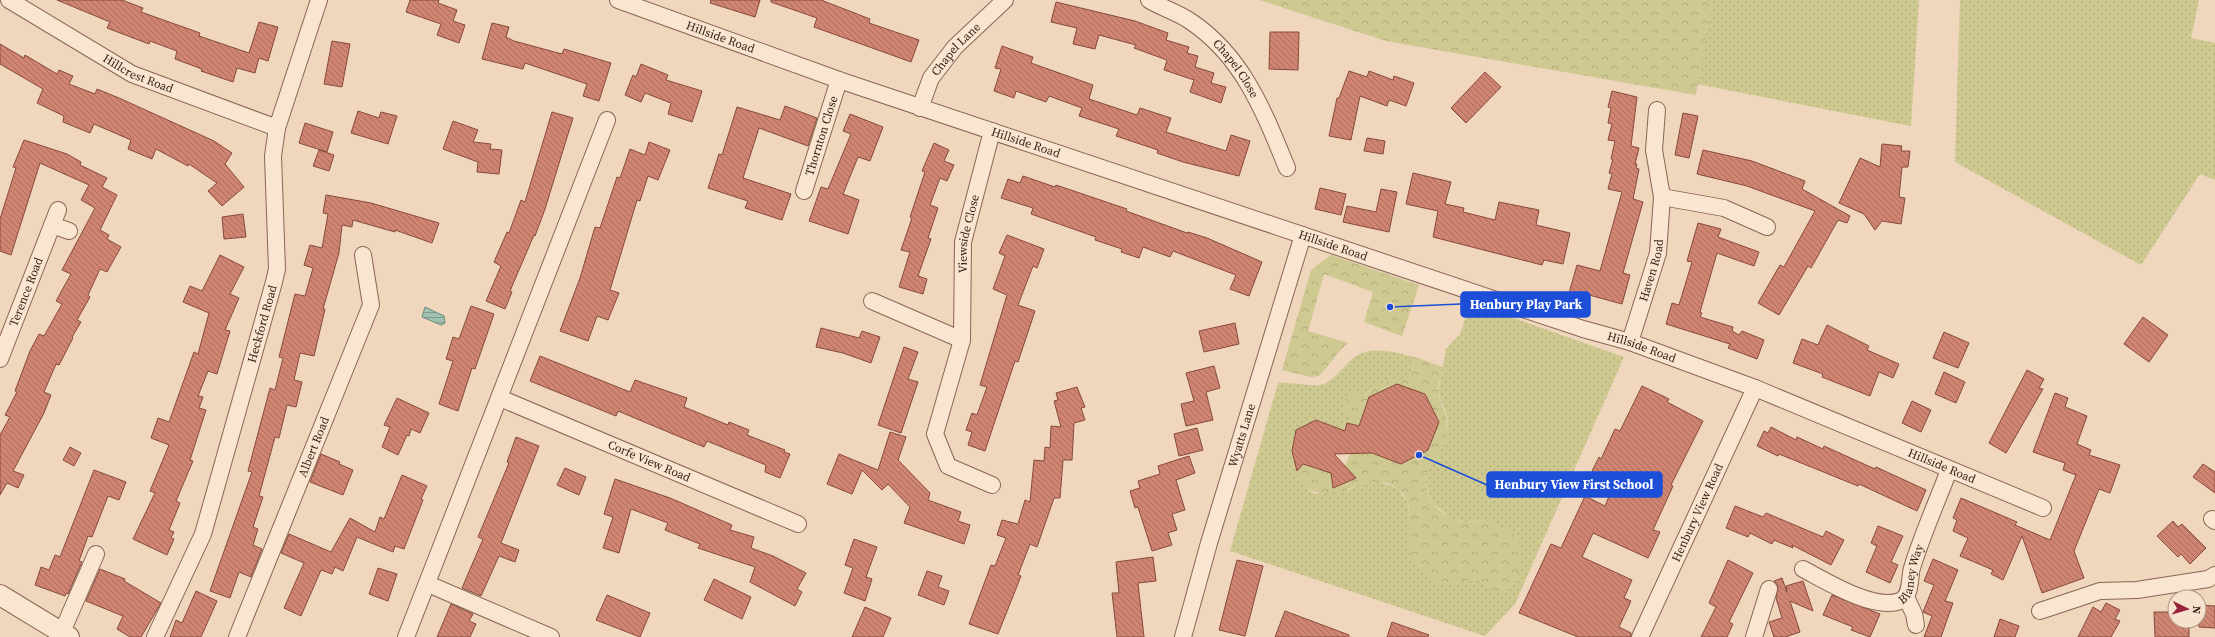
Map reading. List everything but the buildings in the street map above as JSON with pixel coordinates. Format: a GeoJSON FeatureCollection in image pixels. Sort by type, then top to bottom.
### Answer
{"type":"FeatureCollection","features":[{"type":"Feature","properties":{"kind":"street","name":"Hillcrest Road"},"geometry":{"type":"LineString","coordinates":[[9,0],[132,74],[277,128]]}},
{"type":"Feature","properties":{"kind":"street","name":"Heckford Road"},"geometry":{"type":"LineString","coordinates":[[155,637],[203,534],[274,282],[277,269],[273,156],[277,128],[319,0]]}},
{"type":"Feature","properties":{"kind":"street","name":"Hillside Road"},"geometry":{"type":"LineString","coordinates":[[618,0],[920,108],[1577,327],[1630,342],[1755,388],[2043,508]]}},
{"type":"Feature","properties":{"kind":"street","name":"Chapel Lane"},"geometry":{"type":"LineString","coordinates":[[920,108],[931,78],[950,53],[1005,0]]}},
{"type":"Feature","properties":{"kind":"street","name":"Chapel Close"},"geometry":{"type":"LineString","coordinates":[[1149,0],[1189,20],[1217,42],[1243,72],[1263,110],[1287,168]]}},
{"type":"Feature","properties":{"kind":"street","name":"Thornton Close"},"geometry":{"type":"LineString","coordinates":[[804,191],[839,80]]}},
{"type":"Feature","properties":{"kind":"street","name":"Haven Road"},"geometry":{"type":"LineString","coordinates":[[1630,342],[1658,253],[1662,197],[1654,150],[1657,110]]}},
{"type":"Feature","properties":{"kind":"street"},"geometry":{"type":"LineString","coordinates":[[406,637],[428,584],[607,120]]}},
{"type":"Feature","properties":{"kind":"street","name":"Viewside Close"},"geometry":{"type":"LineString","coordinates":[[992,131],[963,242],[962,340],[935,434],[948,466],[992,485]]}},
{"type":"Feature","properties":{"kind":"street"},"geometry":{"type":"LineString","coordinates":[[1662,197],[1724,208],[1767,227]]}},
{"type":"Feature","properties":{"kind":"street","name":"Terence Road"},"geometry":{"type":"LineString","coordinates":[[0,359],[58,210]]}},
{"type":"Feature","properties":{"kind":"street"},"geometry":{"type":"LineString","coordinates":[[52,225],[69,231]]}},
{"type":"Feature","properties":{"kind":"street","name":"Wyatts Lane"},"geometry":{"type":"LineString","coordinates":[[1183,637],[1209,543],[1302,235]]}},
{"type":"Feature","properties":{"kind":"street","name":"Albert Road"},"geometry":{"type":"LineString","coordinates":[[237,637],[371,305],[363,255]]}},
{"type":"Feature","properties":{"kind":"street"},"geometry":{"type":"LineString","coordinates":[[872,301],[962,340]]}},
{"type":"Feature","properties":{"kind":"street","name":"Henbury View Road"},"geometry":{"type":"LineString","coordinates":[[1640,637],[1755,388]]}},
{"type":"Feature","properties":{"kind":"street","name":"Corfe View Road"},"geometry":{"type":"LineString","coordinates":[[500,398],[798,524]]}},
{"type":"Feature","properties":{"kind":"street","name":"Blaney Way"},"geometry":{"type":"LineString","coordinates":[[1803,569],[1854,595],[1877,601],[1893,602],[1906,597],[1912,569],[1949,470]]}},
{"type":"Feature","properties":{"kind":"street"},"geometry":{"type":"LineString","coordinates":[[0,595],[65,634],[96,554]]}},
{"type":"Feature","properties":{"kind":"street"},"geometry":{"type":"LineString","coordinates":[[2040,611],[2100,591],[2137,590],[2208,579],[2215,575]]}},
{"type":"Feature","properties":{"kind":"street"},"geometry":{"type":"LineString","coordinates":[[428,584],[550,637]]}},
{"type":"Feature","properties":{"kind":"street"},"geometry":{"type":"LineString","coordinates":[[1754,637],[1769,589]]}},
{"type":"Feature","properties":{"kind":"street"},"geometry":{"type":"LineString","coordinates":[[1906,597],[1914,614],[1916,625]]}},
{"type":"Feature","properties":{"kind":"green space"},"geometry":{"type":"Polygon","coordinates":[[[1259,0],[1712,0],[1696,95],[1386,41],[1259,0]]]}},
{"type":"Feature","properties":{"kind":"green space"},"geometry":{"type":"Polygon","coordinates":[[[1712,0],[1919,0],[1911,126],[1697,84],[1712,0]]]}},
{"type":"Feature","properties":{"kind":"green space"},"geometry":{"type":"Polygon","coordinates":[[[1960,0],[2199,0],[2191,38],[2215,43],[2215,180],[2200,174],[2141,265],[1955,162],[1960,0]]]}},
{"type":"Feature","properties":{"kind":"green space"},"geometry":{"type":"Polygon","coordinates":[[[1331,255],[1419,285],[1402,336],[1364,322],[1373,292],[1324,274],[1308,331],[1348,343],[1319,376],[1311,377],[1282,370],[1311,270],[1331,255]]]}},
{"type":"Feature","properties":{"kind":"green space"},"geometry":{"type":"Polygon","coordinates":[[[1471,303],[1624,357],[1515,604],[1485,636],[1230,551],[1278,383],[1324,384],[1334,377],[1356,356],[1364,352],[1380,350],[1389,351],[1415,357],[1409,380],[1391,381],[1383,384],[1343,407],[1347,423],[1345,431],[1316,420],[1296,430],[1292,451],[1303,487],[1315,494],[1350,489],[1366,481],[1380,481],[1398,489],[1407,501],[1410,519],[1409,548],[1451,583],[1478,579],[1488,588],[1485,521],[1466,522],[1450,518],[1432,503],[1426,485],[1426,472],[1439,451],[1448,427],[1447,416],[1438,392],[1446,349],[1460,334],[1471,303]]]}},
{"type":"Feature","properties":{"kind":"green space"},"geometry":{"type":"Polygon","coordinates":[[[1415,357],[1443,367],[1438,393],[1447,420],[1447,431],[1442,447],[1430,466],[1425,480],[1431,501],[1437,509],[1456,520],[1468,522],[1485,521],[1500,524],[1512,532],[1519,544],[1521,551],[1520,570],[1509,587],[1500,593],[1488,588],[1478,579],[1440,583],[1431,581],[1423,575],[1410,554],[1409,508],[1404,494],[1398,489],[1386,483],[1375,481],[1364,483],[1342,491],[1330,493],[1317,492],[1303,487],[1297,471],[1303,464],[1331,473],[1333,488],[1355,478],[1345,466],[1350,454],[1372,453],[1401,464],[1428,450],[1439,422],[1425,394],[1397,384],[1369,397],[1359,426],[1347,423],[1343,407],[1347,397],[1356,393],[1364,395],[1374,388],[1390,381],[1409,380],[1415,357]]]}},
{"type":"Feature","properties":{"kind":"shaded area"},"geometry":{"type":"Polygon","coordinates":[[[425,307],[444,316],[445,323],[441,325],[422,317],[425,307]]]}},
{"type":"Feature","properties":{"kind":"place","name":"Henbury Play Park"},"geometry":{"type":"Point","coordinates":[1390,307]}},
{"type":"Feature","properties":{"kind":"place","name":"Henbury View First School"},"geometry":{"type":"Point","coordinates":[1419,455]}}]}
